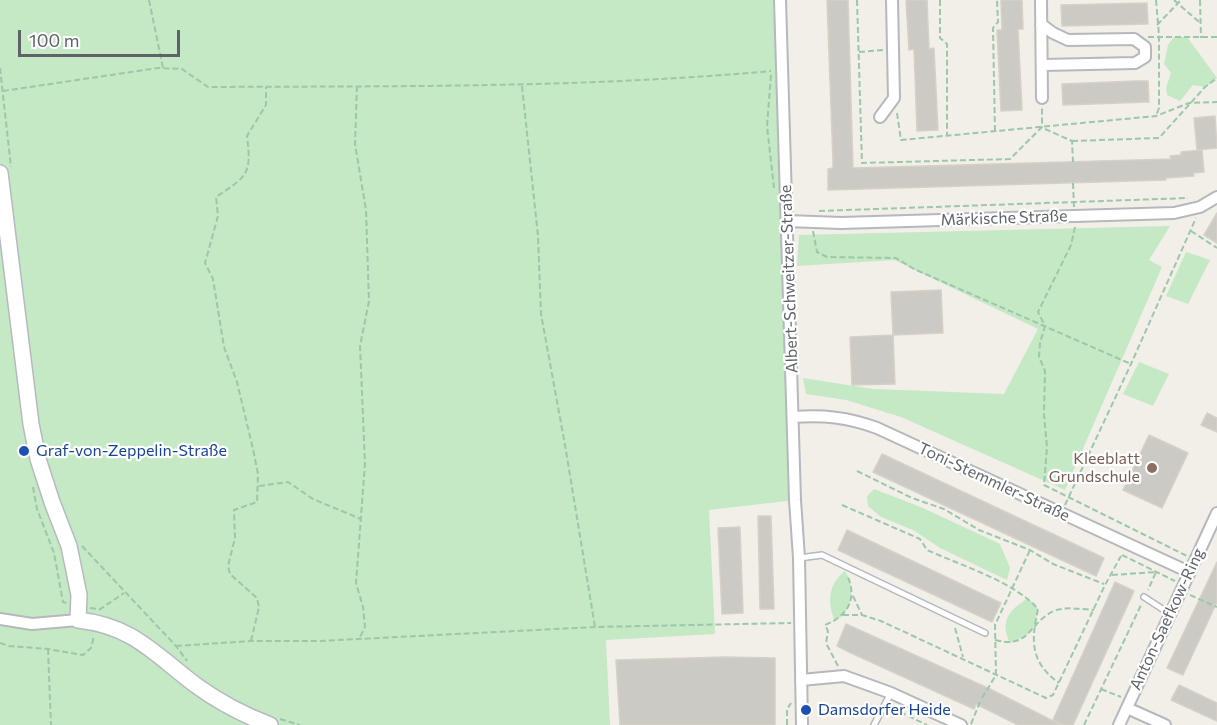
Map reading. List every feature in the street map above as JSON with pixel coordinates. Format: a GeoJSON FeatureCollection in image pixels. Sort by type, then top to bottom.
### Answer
{"type":"FeatureCollection","features":[{"type":"Feature","properties":{"kind":"street","name":"Albert-Schweitzer-Straße"},"geometry":{"type":"LineString","coordinates":[[780,0],[799,558],[802,725]]}},
{"type":"Feature","properties":{"kind":"street"},"geometry":{"type":"LineString","coordinates":[[880,117],[894,99],[892,0]]}},
{"type":"Feature","properties":{"kind":"street"},"geometry":{"type":"LineString","coordinates":[[1041,0],[1042,98]]}},
{"type":"Feature","properties":{"kind":"street"},"geometry":{"type":"LineString","coordinates":[[1041,24],[1068,40],[1134,39],[1145,47],[1145,57],[1136,63],[1043,65]]}},
{"type":"Feature","properties":{"kind":"street"},"geometry":{"type":"LineString","coordinates":[[6,174],[30,424],[38,459],[69,546],[79,595],[78,613]]}},
{"type":"Feature","properties":{"kind":"street","name":"Märkische Straße"},"geometry":{"type":"LineString","coordinates":[[787,221],[812,216],[841,223],[1174,213],[1200,207],[1217,196]]}},
{"type":"Feature","properties":{"kind":"street","name":"Toni-Stemmler-Straße"},"geometry":{"type":"LineString","coordinates":[[793,417],[823,415],[842,417],[877,428],[1189,572]]}},
{"type":"Feature","properties":{"kind":"street","name":"Anton-Saefkow-Ring"},"geometry":{"type":"LineString","coordinates":[[1119,725],[1217,513]]}},
{"type":"Feature","properties":{"kind":"street"},"geometry":{"type":"LineString","coordinates":[[0,618],[32,624],[78,613],[98,616],[140,640],[216,698],[274,722]]}},
{"type":"Feature","properties":{"kind":"street"},"geometry":{"type":"LineString","coordinates":[[801,680],[844,676],[891,693],[961,725]]}},
{"type":"Feature","properties":{"kind":"street"},"geometry":{"type":"LineString","coordinates":[[1128,704],[1144,721],[1165,725]]}},
{"type":"Feature","properties":{"kind":"lane"},"geometry":{"type":"LineString","coordinates":[[799,558],[822,555],[985,633]]}},
{"type":"Feature","properties":{"kind":"lane"},"geometry":{"type":"LineString","coordinates":[[1144,597],[1170,614]]}},
{"type":"Feature","properties":{"kind":"lane"},"geometry":{"type":"LineString","coordinates":[[874,725],[891,693]]}},
{"type":"Feature","properties":{"kind":"path"},"geometry":{"type":"LineString","coordinates":[[149,0],[163,68]]}},
{"type":"Feature","properties":{"kind":"path"},"geometry":{"type":"LineString","coordinates":[[857,0],[862,163],[1010,159],[1042,127],[1042,98]]}},
{"type":"Feature","properties":{"kind":"path"},"geometry":{"type":"LineString","coordinates":[[940,0],[940,38],[947,44],[947,136]]}},
{"type":"Feature","properties":{"kind":"path"},"geometry":{"type":"LineString","coordinates":[[995,130],[993,28],[998,22],[997,0]]}},
{"type":"Feature","properties":{"kind":"path"},"geometry":{"type":"LineString","coordinates":[[1156,0],[1159,35],[1159,108],[1156,116]]}},
{"type":"Feature","properties":{"kind":"path"},"geometry":{"type":"LineString","coordinates":[[1174,0],[1200,23]]}},
{"type":"Feature","properties":{"kind":"path"},"geometry":{"type":"LineString","coordinates":[[1157,26],[1181,0]]}},
{"type":"Feature","properties":{"kind":"path"},"geometry":{"type":"LineString","coordinates":[[1200,0],[1201,38]]}},
{"type":"Feature","properties":{"kind":"path"},"geometry":{"type":"LineString","coordinates":[[1134,39],[1159,35],[1217,37]]}},
{"type":"Feature","properties":{"kind":"path"},"geometry":{"type":"LineString","coordinates":[[859,52],[893,50]]}},
{"type":"Feature","properties":{"kind":"path"},"geometry":{"type":"LineString","coordinates":[[0,68],[6,174]]}},
{"type":"Feature","properties":{"kind":"path"},"geometry":{"type":"LineString","coordinates":[[3,92],[163,68],[182,69],[208,87],[522,85],[707,77],[771,71]]}},
{"type":"Feature","properties":{"kind":"path"},"geometry":{"type":"LineString","coordinates":[[1042,127],[1072,141],[1159,138],[1205,87],[1217,78]]}},
{"type":"Feature","properties":{"kind":"path"},"geometry":{"type":"LineString","coordinates":[[522,85],[538,236],[541,314],[594,627]]}},
{"type":"Feature","properties":{"kind":"path"},"geometry":{"type":"LineString","coordinates":[[357,86],[355,144],[366,210],[369,301],[360,346],[365,463],[356,583],[363,607],[365,627],[360,638]]}},
{"type":"Feature","properties":{"kind":"path"},"geometry":{"type":"LineString","coordinates":[[251,641],[259,608],[257,598],[230,574],[228,566],[235,538],[234,510],[257,502],[258,486],[253,449],[237,382],[224,346],[213,279],[204,263],[218,216],[216,197],[243,178],[250,159],[247,135],[266,105],[266,87]]}},
{"type":"Feature","properties":{"kind":"path"},"geometry":{"type":"LineString","coordinates":[[894,99],[901,140],[1156,116],[1189,104],[1217,102]]}},
{"type":"Feature","properties":{"kind":"path"},"geometry":{"type":"LineString","coordinates":[[1072,141],[1073,162]]}},
{"type":"Feature","properties":{"kind":"path"},"geometry":{"type":"LineString","coordinates":[[1073,183],[1075,233],[1038,312],[1045,326],[1039,357],[1045,371],[1044,415],[1047,447],[1044,485],[1195,559]]}},
{"type":"Feature","properties":{"kind":"path"},"geometry":{"type":"LineString","coordinates":[[1131,364],[914,269],[896,258],[827,257],[817,252],[812,216],[1194,198]]}},
{"type":"Feature","properties":{"kind":"path"},"geometry":{"type":"LineString","coordinates":[[1061,513],[1191,231],[1217,248]]}},
{"type":"Feature","properties":{"kind":"path"},"geometry":{"type":"LineString","coordinates":[[857,471],[912,498],[944,510],[979,530],[1030,550],[1053,564],[1105,585]]}},
{"type":"Feature","properties":{"kind":"path"},"geometry":{"type":"LineString","coordinates":[[31,478],[37,509],[54,553],[63,602],[78,613],[98,616]]}},
{"type":"Feature","properties":{"kind":"path"},"geometry":{"type":"LineString","coordinates":[[258,486],[288,482],[312,499],[361,519]]}},
{"type":"Feature","properties":{"kind":"path"},"geometry":{"type":"LineString","coordinates":[[842,505],[920,539],[927,550],[1012,588],[1028,598],[1038,609],[1033,642],[1036,657],[1046,674],[1059,683]]}},
{"type":"Feature","properties":{"kind":"path"},"geometry":{"type":"LineString","coordinates":[[843,615],[862,615],[881,621],[1046,698],[1053,696],[1105,585],[1128,543]]}},
{"type":"Feature","properties":{"kind":"path"},"geometry":{"type":"LineString","coordinates":[[80,544],[176,646],[190,666]]}},
{"type":"Feature","properties":{"kind":"path"},"geometry":{"type":"LineString","coordinates":[[982,698],[996,675],[994,625],[1030,550]]}},
{"type":"Feature","properties":{"kind":"path"},"geometry":{"type":"LineString","coordinates":[[1121,556],[1156,572],[1217,607]]}},
{"type":"Feature","properties":{"kind":"path"},"geometry":{"type":"LineString","coordinates":[[846,567],[844,571],[852,585],[853,595],[862,615]]}},
{"type":"Feature","properties":{"kind":"path"},"geometry":{"type":"LineString","coordinates":[[1110,576],[1156,572]]}},
{"type":"Feature","properties":{"kind":"path"},"geometry":{"type":"LineString","coordinates":[[1084,725],[1156,572]]}},
{"type":"Feature","properties":{"kind":"path"},"geometry":{"type":"LineString","coordinates":[[0,643],[83,656],[91,648],[98,616],[124,593]]}},
{"type":"Feature","properties":{"kind":"path"},"geometry":{"type":"LineString","coordinates":[[844,676],[826,643],[828,631],[825,625],[843,615],[853,595]]}},
{"type":"Feature","properties":{"kind":"path"},"geometry":{"type":"LineString","coordinates":[[985,633],[996,640],[1010,643],[1027,635],[1046,615],[1053,611],[1061,609],[1094,610]]}},
{"type":"Feature","properties":{"kind":"path"},"geometry":{"type":"LineString","coordinates":[[955,619],[963,659]]}},
{"type":"Feature","properties":{"kind":"path"},"geometry":{"type":"LineString","coordinates":[[176,646],[594,627],[800,622]]}},
{"type":"Feature","properties":{"kind":"path"},"geometry":{"type":"LineString","coordinates":[[48,649],[51,725]]}},
{"type":"Feature","properties":{"kind":"path"},"geometry":{"type":"LineString","coordinates":[[1101,689],[1128,704]]}},
{"type":"Feature","properties":{"kind":"path"},"geometry":{"type":"LineString","coordinates":[[970,725],[980,702]]}},
{"type":"Feature","properties":{"kind":"path"},"geometry":{"type":"LineString","coordinates":[[885,705],[927,725]]}},
{"type":"Feature","properties":{"kind":"path"},"geometry":{"type":"LineString","coordinates":[[274,722],[300,725]]}},
{"type":"Feature","properties":{"kind":"green space"},"geometry":{"type":"Polygon","coordinates":[[[0,0],[773,0],[795,500],[709,510],[715,634],[606,640],[610,725],[0,725],[0,0]]]}},
{"type":"Feature","properties":{"kind":"green space"},"geometry":{"type":"Polygon","coordinates":[[[1174,37],[1187,37],[1217,78],[1205,87],[1193,85],[1180,101],[1167,95],[1166,88],[1171,73],[1164,64],[1168,45],[1174,37]]]}},
{"type":"Feature","properties":{"kind":"green space"},"geometry":{"type":"Polygon","coordinates":[[[1170,226],[1149,260],[1162,267],[1065,490],[901,417],[846,400],[806,394],[803,378],[873,389],[1004,394],[1038,329],[894,260],[797,266],[799,235],[1170,226]]]}},
{"type":"Feature","properties":{"kind":"green space"},"geometry":{"type":"Polygon","coordinates":[[[1186,252],[1210,260],[1188,304],[1166,296],[1186,252]]]}},
{"type":"Feature","properties":{"kind":"green space"},"geometry":{"type":"Polygon","coordinates":[[[1139,362],[1169,374],[1153,406],[1123,394],[1139,362]]]}},
{"type":"Feature","properties":{"kind":"green space"},"geometry":{"type":"Polygon","coordinates":[[[874,489],[923,508],[1000,544],[1010,568],[1007,580],[940,548],[913,530],[881,517],[868,506],[867,496],[874,489]]]}},
{"type":"Feature","properties":{"kind":"green space"},"geometry":{"type":"Polygon","coordinates":[[[845,571],[851,585],[851,599],[846,611],[835,621],[830,601],[832,588],[845,571]]]}},
{"type":"Feature","properties":{"kind":"green space"},"geometry":{"type":"Polygon","coordinates":[[[1028,598],[1038,609],[1033,628],[1028,634],[1010,643],[1006,628],[1008,616],[1028,598]]]}},
{"type":"Feature","properties":{"kind":"building"},"geometry":{"type":"Polygon","coordinates":[[[827,0],[848,0],[853,168],[1171,159],[1170,156],[1181,155],[1181,152],[1202,150],[1204,172],[1193,173],[1194,176],[1166,178],[1166,180],[828,190],[828,169],[833,168],[833,161],[827,0]]]}},
{"type":"Feature","properties":{"kind":"building"},"geometry":{"type":"Polygon","coordinates":[[[906,0],[927,0],[929,49],[934,48],[938,130],[917,131],[914,49],[909,50],[906,0]]]}},
{"type":"Feature","properties":{"kind":"building"},"geometry":{"type":"Polygon","coordinates":[[[1001,0],[1022,0],[1023,29],[1018,29],[1022,110],[1001,111],[997,30],[1002,30],[1001,0]]]}},
{"type":"Feature","properties":{"kind":"building"},"geometry":{"type":"Polygon","coordinates":[[[1147,3],[1148,24],[1062,26],[1061,5],[1147,3]]]}},
{"type":"Feature","properties":{"kind":"building"},"geometry":{"type":"Polygon","coordinates":[[[1148,81],[1149,102],[1063,105],[1062,84],[1148,81]]]}},
{"type":"Feature","properties":{"kind":"building"},"geometry":{"type":"Polygon","coordinates":[[[1215,116],[1217,148],[1197,150],[1194,118],[1215,116]]]}},
{"type":"Feature","properties":{"kind":"building"},"geometry":{"type":"Polygon","coordinates":[[[1217,213],[1217,243],[1204,235],[1217,213]]]}},
{"type":"Feature","properties":{"kind":"building"},"geometry":{"type":"Polygon","coordinates":[[[941,290],[943,333],[893,335],[891,292],[941,290]]]}},
{"type":"Feature","properties":{"kind":"building"},"geometry":{"type":"Polygon","coordinates":[[[893,335],[895,384],[852,385],[850,337],[893,335]]]}},
{"type":"Feature","properties":{"kind":"building"},"geometry":{"type":"Polygon","coordinates":[[[1207,413],[1217,418],[1217,432],[1201,425],[1207,413]]]}},
{"type":"Feature","properties":{"kind":"building"},"geometry":{"type":"Polygon","coordinates":[[[1149,435],[1188,453],[1162,508],[1123,490],[1149,435]]]}},
{"type":"Feature","properties":{"kind":"building"},"geometry":{"type":"Polygon","coordinates":[[[882,454],[1104,558],[1096,576],[873,472],[882,454]]]}},
{"type":"Feature","properties":{"kind":"building"},"geometry":{"type":"Polygon","coordinates":[[[758,516],[771,516],[774,609],[760,609],[758,516]]]}},
{"type":"Feature","properties":{"kind":"building"},"geometry":{"type":"Polygon","coordinates":[[[740,527],[743,613],[722,614],[718,528],[740,527]]]}},
{"type":"Feature","properties":{"kind":"building"},"geometry":{"type":"Polygon","coordinates":[[[847,530],[1001,603],[992,622],[838,550],[847,530]]]}},
{"type":"Feature","properties":{"kind":"building"},"geometry":{"type":"Polygon","coordinates":[[[1217,562],[1217,602],[1183,675],[1167,668],[1217,562]]]}},
{"type":"Feature","properties":{"kind":"building"},"geometry":{"type":"Polygon","coordinates":[[[1115,582],[1134,591],[1073,725],[1064,725],[1053,720],[1115,582]]]}},
{"type":"Feature","properties":{"kind":"building"},"geometry":{"type":"Polygon","coordinates":[[[846,624],[990,689],[1061,725],[1018,725],[976,704],[974,709],[851,653],[837,646],[846,624]]]}},
{"type":"Feature","properties":{"kind":"building"},"geometry":{"type":"Polygon","coordinates":[[[775,658],[775,725],[620,725],[616,660],[775,658]]]}},
{"type":"Feature","properties":{"kind":"building"},"geometry":{"type":"Polygon","coordinates":[[[1179,685],[1217,703],[1217,721],[1171,700],[1179,685]]]}},
{"type":"Feature","properties":{"kind":"place","name":"Graf-von-Zeppelin-Straße"},"geometry":{"type":"Point","coordinates":[24,451]}},
{"type":"Feature","properties":{"kind":"place","name":"Kleeblatt Grundschule"},"geometry":{"type":"Point","coordinates":[1152,468]}},
{"type":"Feature","properties":{"kind":"place","name":"Damsdorfer Heide"},"geometry":{"type":"Point","coordinates":[806,710]}}]}
